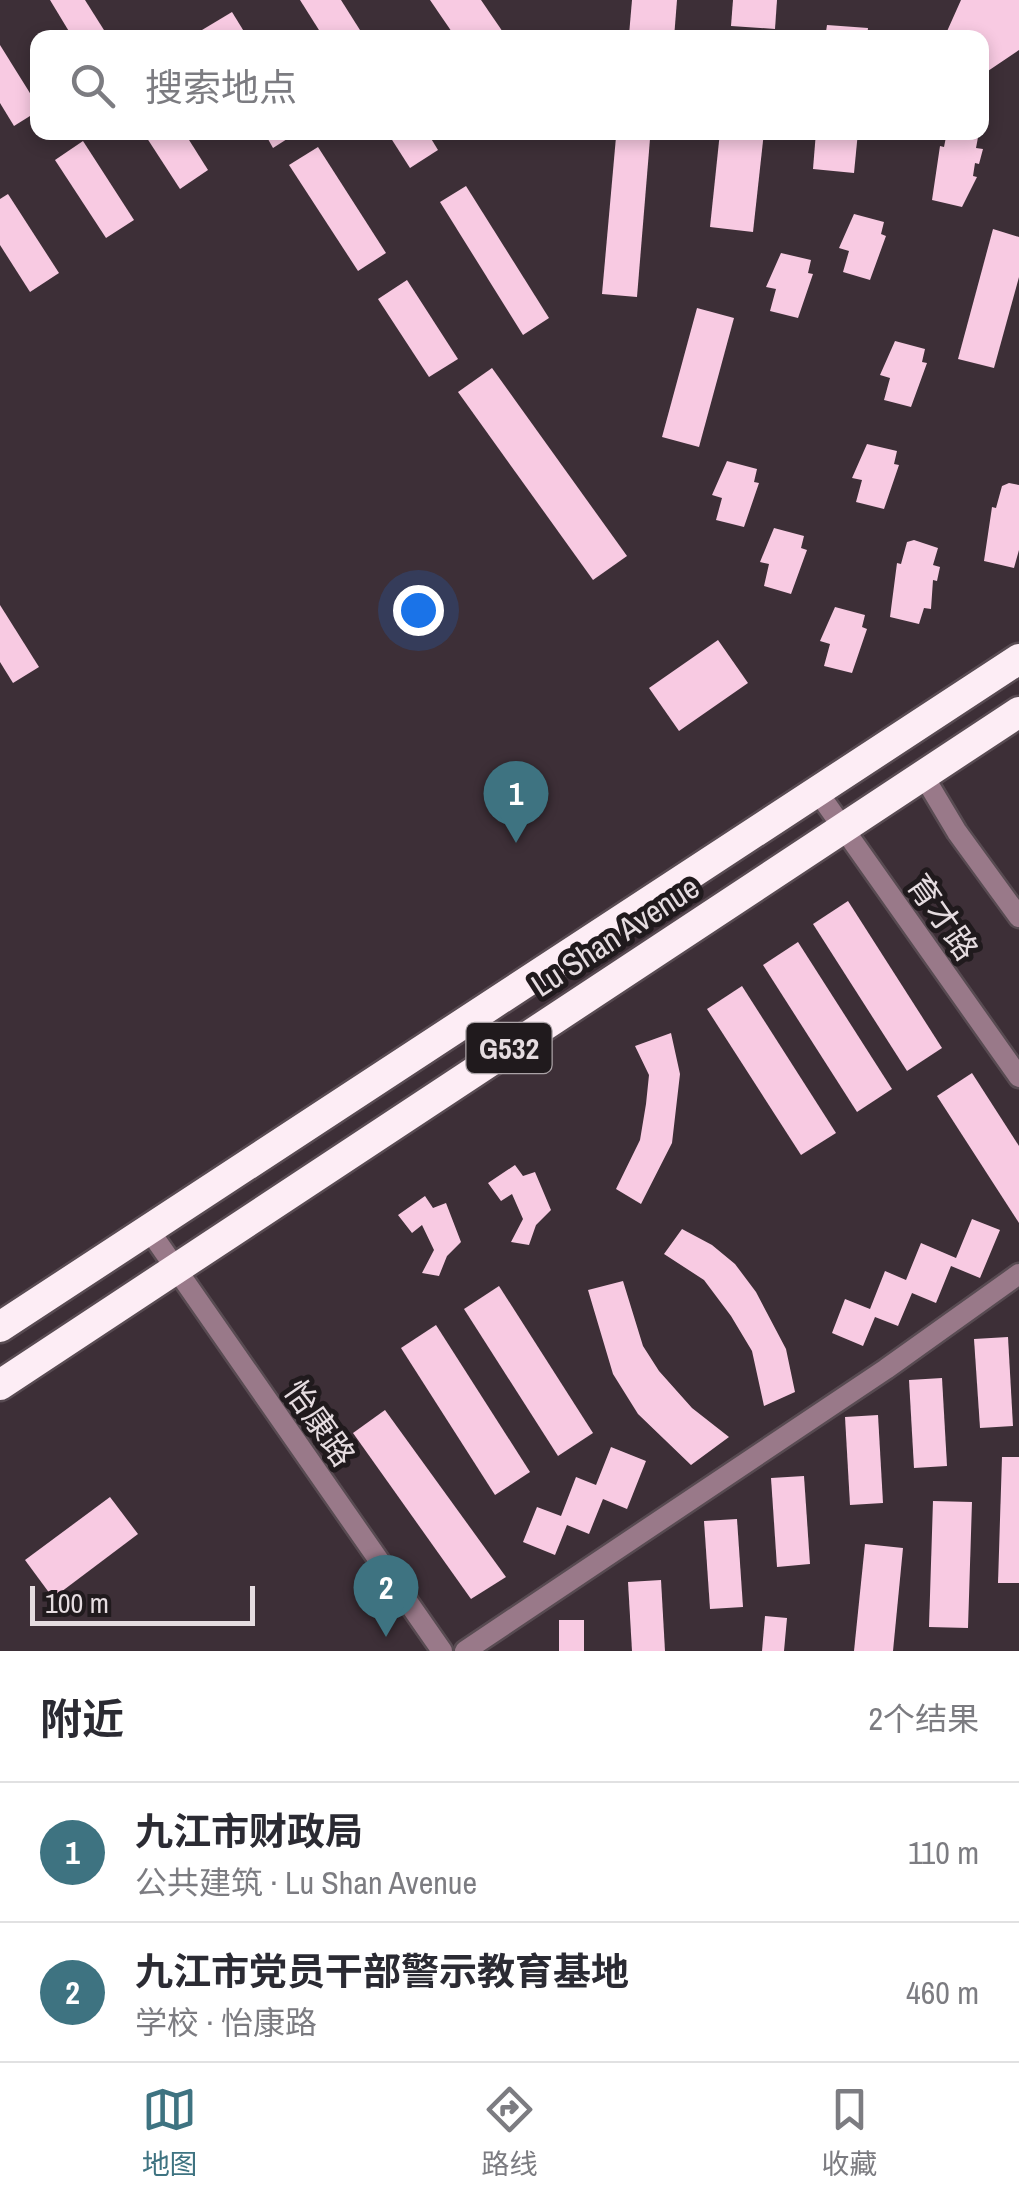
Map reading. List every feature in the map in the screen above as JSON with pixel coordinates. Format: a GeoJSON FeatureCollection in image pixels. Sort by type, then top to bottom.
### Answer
{"type":"FeatureCollection","features":[{"type":"Feature","properties":{"kind":"highway","name":"Lu Shan Avenue"},"geometry":{"type":"LineString","coordinates":[[0,1327],[1019,659]]}},
{"type":"Feature","properties":{"kind":"highway","name":"Lu Shan Avenue"},"geometry":{"type":"LineString","coordinates":[[0,1385],[1019,712]]}},
{"type":"Feature","properties":{"kind":"street"},"geometry":{"type":"LineString","coordinates":[[924,775],[957,832],[1019,917]]}},
{"type":"Feature","properties":{"kind":"street","name":"育才路"},"geometry":{"type":"LineString","coordinates":[[817,791],[1019,1078]]}},
{"type":"Feature","properties":{"kind":"street","name":"怡康路"},"geometry":{"type":"LineString","coordinates":[[148,1230],[442,1651]]}},
{"type":"Feature","properties":{"kind":"street"},"geometry":{"type":"LineString","coordinates":[[465,1651],[886,1369],[1019,1274]]}},
{"type":"Feature","properties":{"kind":"building"},"geometry":{"type":"Polygon","coordinates":[[[50,0],[85,0],[104,30],[68,30],[50,0]]]}},
{"type":"Feature","properties":{"kind":"building"},"geometry":{"type":"Polygon","coordinates":[[[300,0],[341,0],[360,30],[319,30],[300,0]]]}},
{"type":"Feature","properties":{"kind":"building"},"geometry":{"type":"Polygon","coordinates":[[[430,0],[481,0],[502,30],[451,30],[430,0]]]}},
{"type":"Feature","properties":{"kind":"building"},"geometry":{"type":"Polygon","coordinates":[[[632,0],[677,0],[675,30],[629,30],[632,0]]]}},
{"type":"Feature","properties":{"kind":"building"},"geometry":{"type":"Polygon","coordinates":[[[733,0],[777,0],[775,29],[731,26],[733,0]]]}},
{"type":"Feature","properties":{"kind":"building"},"geometry":{"type":"Polygon","coordinates":[[[961,0],[1019,0],[1019,50],[989,70],[989,30],[948,30],[961,0]]]}},
{"type":"Feature","properties":{"kind":"building"},"geometry":{"type":"Polygon","coordinates":[[[232,12],[243,30],[202,30],[232,12]]]}},
{"type":"Feature","properties":{"kind":"building"},"geometry":{"type":"Polygon","coordinates":[[[827,25],[868,28],[868,30],[826,30],[827,25]]]}},
{"type":"Feature","properties":{"kind":"building"},"geometry":{"type":"Polygon","coordinates":[[[0,45],[30,93],[30,116],[14,126],[0,103],[0,45]]]}},
{"type":"Feature","properties":{"kind":"building"},"geometry":{"type":"Polygon","coordinates":[[[148,140],[189,140],[208,170],[180,189],[148,140]]]}},
{"type":"Feature","properties":{"kind":"building"},"geometry":{"type":"Polygon","coordinates":[[[268,140],[286,140],[273,148],[268,140]]]}},
{"type":"Feature","properties":{"kind":"building"},"geometry":{"type":"Polygon","coordinates":[[[392,140],[432,140],[438,150],[410,168],[392,140]]]}},
{"type":"Feature","properties":{"kind":"building"},"geometry":{"type":"Polygon","coordinates":[[[616,140],[650,140],[637,297],[602,294],[616,140]]]}},
{"type":"Feature","properties":{"kind":"building"},"geometry":{"type":"Polygon","coordinates":[[[719,140],[763,140],[753,232],[710,227],[719,140]]]}},
{"type":"Feature","properties":{"kind":"building"},"geometry":{"type":"Polygon","coordinates":[[[815,140],[857,140],[854,173],[813,169],[815,140]]]}},
{"type":"Feature","properties":{"kind":"building"},"geometry":{"type":"Polygon","coordinates":[[[945,140],[978,140],[976,148],[983,149],[979,164],[975,163],[973,176],[977,177],[962,207],[932,200],[940,146],[944,147],[945,140]]]}},
{"type":"Feature","properties":{"kind":"building"},"geometry":{"type":"Polygon","coordinates":[[[83,141],[134,220],[106,238],[55,160],[83,141]]]}},
{"type":"Feature","properties":{"kind":"building"},"geometry":{"type":"Polygon","coordinates":[[[318,147],[386,253],[358,271],[289,165],[318,147]]]}},
{"type":"Feature","properties":{"kind":"building"},"geometry":{"type":"Polygon","coordinates":[[[466,186],[549,318],[523,335],[440,202],[466,186]]]}},
{"type":"Feature","properties":{"kind":"building"},"geometry":{"type":"Polygon","coordinates":[[[8,194],[59,273],[30,292],[0,245],[0,199],[8,194]]]}},
{"type":"Feature","properties":{"kind":"building"},"geometry":{"type":"Polygon","coordinates":[[[854,214],[884,222],[881,234],[886,236],[870,280],[843,272],[849,251],[839,248],[854,214]]]}},
{"type":"Feature","properties":{"kind":"building"},"geometry":{"type":"Polygon","coordinates":[[[993,229],[1019,237],[1019,277],[994,368],[958,359],[993,229]]]}},
{"type":"Feature","properties":{"kind":"building"},"geometry":{"type":"Polygon","coordinates":[[[781,253],[811,260],[808,273],[813,274],[798,318],[770,311],[776,289],[766,287],[781,253]]]}},
{"type":"Feature","properties":{"kind":"building"},"geometry":{"type":"Polygon","coordinates":[[[407,280],[458,359],[429,377],[378,299],[407,280]]]}},
{"type":"Feature","properties":{"kind":"building"},"geometry":{"type":"Polygon","coordinates":[[[697,308],[734,318],[699,447],[662,437],[697,308]]]}},
{"type":"Feature","properties":{"kind":"building"},"geometry":{"type":"Polygon","coordinates":[[[895,341],[925,349],[922,362],[927,363],[911,407],[884,400],[890,378],[880,375],[895,341]]]}},
{"type":"Feature","properties":{"kind":"building"},"geometry":{"type":"Polygon","coordinates":[[[492,368],[627,556],[593,580],[458,392],[492,368]]]}},
{"type":"Feature","properties":{"kind":"building"},"geometry":{"type":"Polygon","coordinates":[[[867,444],[897,451],[894,464],[899,465],[884,509],[856,502],[862,480],[852,478],[867,444]]]}},
{"type":"Feature","properties":{"kind":"building"},"geometry":{"type":"Polygon","coordinates":[[[727,461],[757,469],[754,482],[759,483],[744,527],[716,520],[722,498],[712,495],[727,461]]]}},
{"type":"Feature","properties":{"kind":"building"},"geometry":{"type":"Polygon","coordinates":[[[1019,485],[1019,550],[1014,568],[984,561],[992,507],[996,508],[1002,486],[1019,485]]]}},
{"type":"Feature","properties":{"kind":"building"},"geometry":{"type":"Polygon","coordinates":[[[774,528],[804,536],[801,548],[807,550],[791,594],[764,586],[769,564],[760,562],[774,528]]]}},
{"type":"Feature","properties":{"kind":"building"},"geometry":{"type":"Polygon","coordinates":[[[914,540],[938,548],[933,565],[940,567],[937,581],[933,580],[931,609],[924,608],[919,624],[890,617],[897,563],[901,564],[907,542],[914,540]]]}},
{"type":"Feature","properties":{"kind":"building"},"geometry":{"type":"Polygon","coordinates":[[[0,605],[39,667],[13,683],[0,662],[0,605]]]}},
{"type":"Feature","properties":{"kind":"building"},"geometry":{"type":"Polygon","coordinates":[[[835,607],[865,615],[862,627],[867,629],[852,673],[824,666],[830,644],[820,641],[835,607]]]}},
{"type":"Feature","properties":{"kind":"building"},"geometry":{"type":"Polygon","coordinates":[[[718,640],[748,683],[679,731],[649,688],[718,640]]]}},
{"type":"Feature","properties":{"kind":"building"},"geometry":{"type":"Polygon","coordinates":[[[848,901],[942,1048],[907,1071],[813,924],[848,901]]]}},
{"type":"Feature","properties":{"kind":"building"},"geometry":{"type":"Polygon","coordinates":[[[798,942],[892,1089],[857,1112],[763,965],[798,942]]]}},
{"type":"Feature","properties":{"kind":"building"},"geometry":{"type":"Polygon","coordinates":[[[742,986],[836,1133],[801,1155],[707,1009],[742,986]]]}},
{"type":"Feature","properties":{"kind":"building"},"geometry":{"type":"Polygon","coordinates":[[[671,1033],[680,1074],[672,1143],[641,1204],[616,1189],[640,1140],[646,1104],[649,1075],[635,1046],[671,1033]]]}},
{"type":"Feature","properties":{"kind":"building"},"geometry":{"type":"Polygon","coordinates":[[[972,1073],[1019,1146],[1019,1223],[937,1096],[972,1073]]]}},
{"type":"Feature","properties":{"kind":"building"},"geometry":{"type":"Polygon","coordinates":[[[515,1165],[523,1176],[535,1172],[551,1210],[536,1225],[529,1245],[511,1242],[523,1219],[512,1194],[501,1201],[488,1183],[515,1165]]]}},
{"type":"Feature","properties":{"kind":"building"},"geometry":{"type":"Polygon","coordinates":[[[425,1196],[433,1208],[446,1203],[461,1242],[447,1256],[439,1276],[422,1273],[434,1250],[422,1225],[412,1233],[398,1215],[425,1196]]]}},
{"type":"Feature","properties":{"kind":"building"},"geometry":{"type":"Polygon","coordinates":[[[972,1219],[1000,1230],[980,1278],[951,1266],[936,1303],[912,1293],[898,1326],[875,1317],[863,1346],[832,1333],[845,1299],[870,1309],[885,1271],[906,1280],[921,1243],[956,1258],[972,1219]]]}},
{"type":"Feature","properties":{"kind":"building"},"geometry":{"type":"Polygon","coordinates":[[[682,1229],[712,1245],[735,1264],[756,1292],[786,1349],[795,1392],[764,1406],[752,1351],[731,1316],[704,1280],[664,1254],[682,1229]]]}},
{"type":"Feature","properties":{"kind":"building"},"geometry":{"type":"Polygon","coordinates":[[[623,1281],[643,1346],[659,1371],[692,1408],[729,1437],[691,1465],[638,1414],[613,1374],[588,1290],[623,1281]]]}},
{"type":"Feature","properties":{"kind":"building"},"geometry":{"type":"Polygon","coordinates":[[[499,1286],[593,1433],[558,1456],[464,1309],[499,1286]]]}},
{"type":"Feature","properties":{"kind":"building"},"geometry":{"type":"Polygon","coordinates":[[[436,1325],[530,1472],[495,1495],[401,1348],[436,1325]]]}},
{"type":"Feature","properties":{"kind":"building"},"geometry":{"type":"Polygon","coordinates":[[[1008,1337],[1013,1426],[980,1428],[974,1339],[1008,1337]]]}},
{"type":"Feature","properties":{"kind":"building"},"geometry":{"type":"Polygon","coordinates":[[[942,1378],[947,1466],[914,1468],[909,1380],[942,1378]]]}},
{"type":"Feature","properties":{"kind":"building"},"geometry":{"type":"Polygon","coordinates":[[[385,1410],[506,1577],[471,1599],[353,1433],[385,1410]]]}},
{"type":"Feature","properties":{"kind":"building"},"geometry":{"type":"Polygon","coordinates":[[[878,1415],[883,1503],[850,1505],[845,1417],[878,1415]]]}},
{"type":"Feature","properties":{"kind":"building"},"geometry":{"type":"Polygon","coordinates":[[[611,1447],[646,1461],[627,1509],[603,1499],[589,1534],[567,1525],[555,1555],[523,1542],[537,1507],[561,1516],[576,1477],[596,1485],[611,1447]]]}},
{"type":"Feature","properties":{"kind":"building"},"geometry":{"type":"Polygon","coordinates":[[[1002,1457],[1019,1457],[1019,1583],[998,1583],[1002,1457]]]}},
{"type":"Feature","properties":{"kind":"building"},"geometry":{"type":"Polygon","coordinates":[[[804,1476],[810,1564],[777,1567],[771,1478],[804,1476]]]}},
{"type":"Feature","properties":{"kind":"building"},"geometry":{"type":"Polygon","coordinates":[[[110,1497],[138,1534],[53,1598],[25,1560],[110,1497]]]}},
{"type":"Feature","properties":{"kind":"building"},"geometry":{"type":"Polygon","coordinates":[[[933,1501],[972,1502],[968,1628],[929,1627],[933,1501]]]}},
{"type":"Feature","properties":{"kind":"building"},"geometry":{"type":"Polygon","coordinates":[[[737,1519],[743,1607],[710,1609],[704,1521],[737,1519]]]}},
{"type":"Feature","properties":{"kind":"building"},"geometry":{"type":"Polygon","coordinates":[[[865,1544],[903,1548],[893,1651],[854,1651],[865,1544]]]}},
{"type":"Feature","properties":{"kind":"building"},"geometry":{"type":"Polygon","coordinates":[[[661,1580],[665,1651],[632,1651],[628,1582],[661,1580]]]}},
{"type":"Feature","properties":{"kind":"building"},"geometry":{"type":"Polygon","coordinates":[[[765,1616],[787,1618],[784,1651],[762,1651],[765,1616]]]}},
{"type":"Feature","properties":{"kind":"building"},"geometry":{"type":"Polygon","coordinates":[[[559,1620],[584,1620],[584,1651],[559,1651],[559,1620]]]}},
{"type":"Feature","properties":{"kind":"place","name":"九江市财政局"},"geometry":{"type":"Point","coordinates":[516,843]}},
{"type":"Feature","properties":{"kind":"place","name":"九江市党员干部警示教育基地"},"geometry":{"type":"Point","coordinates":[386,1637]}}]}
